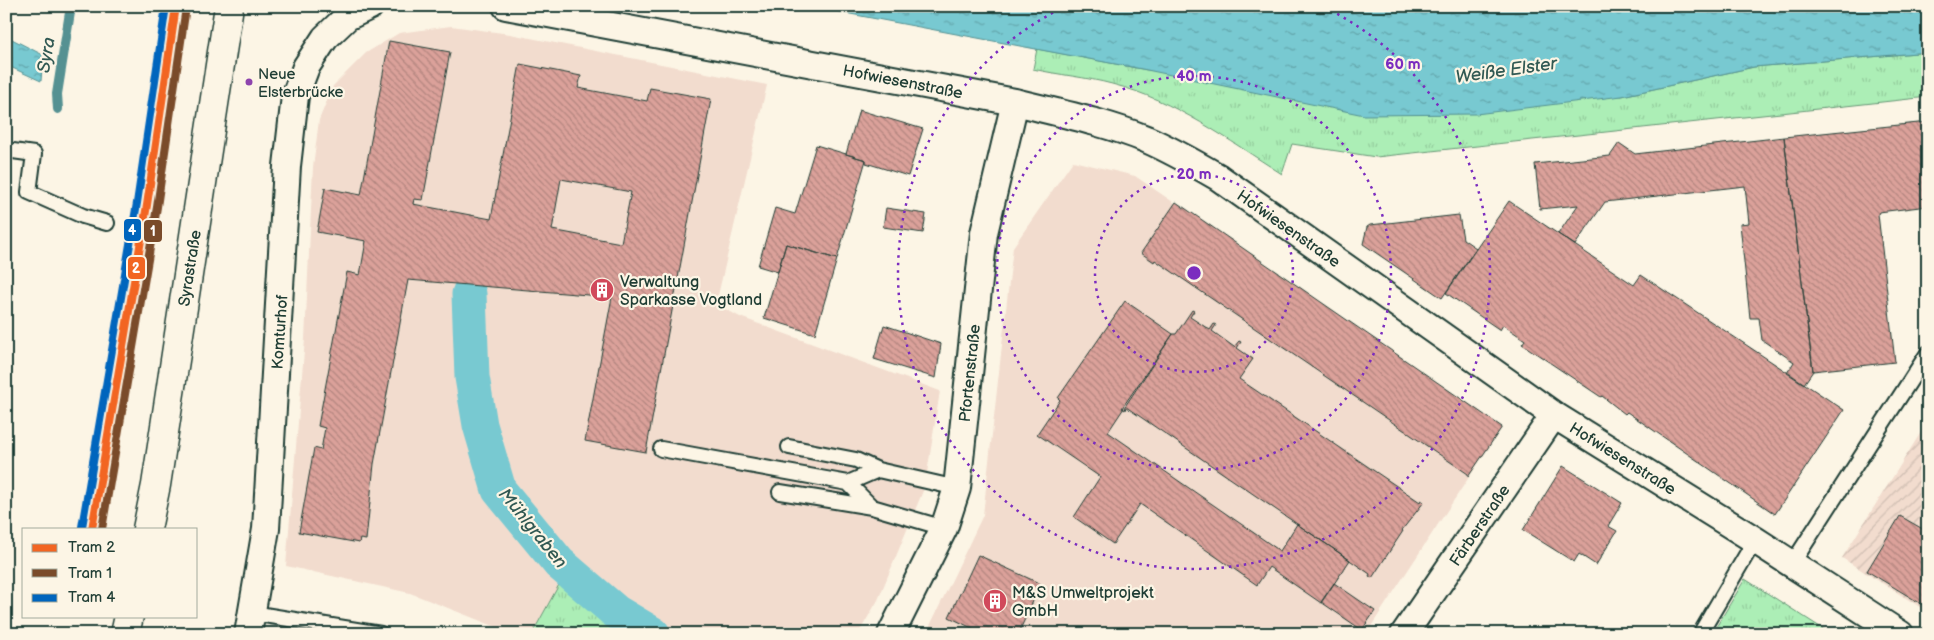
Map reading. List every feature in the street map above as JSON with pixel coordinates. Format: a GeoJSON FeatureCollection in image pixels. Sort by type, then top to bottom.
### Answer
{"type":"FeatureCollection","features":[{"type":"Feature","properties":{"kind":"street","name":"Syrastraße"},"geometry":{"type":"LineString","coordinates":[[147,528],[156,485],[229,6]]}},
{"type":"Feature","properties":{"kind":"street","name":"Komturhof"},"geometry":{"type":"LineString","coordinates":[[250,624],[266,529],[290,127],[295,96],[306,67],[325,38],[347,17],[370,6]]}},
{"type":"Feature","properties":{"kind":"street","name":"Hofwiesenstraße"},"geometry":{"type":"LineString","coordinates":[[506,6],[1015,102],[1101,124],[1145,138],[1182,156],[1218,178],[1554,416],[1755,540],[1900,634]]}},
{"type":"Feature","properties":{"kind":"street","name":"Pfortenstraße"},"geometry":{"type":"LineString","coordinates":[[891,634],[944,528],[957,488],[984,233],[1015,102]]}},
{"type":"Feature","properties":{"kind":"street","name":"Färberstraße"},"geometry":{"type":"LineString","coordinates":[[1404,634],[1554,416]]}},
{"type":"Feature","properties":{"kind":"street"},"geometry":{"type":"LineString","coordinates":[[125,634],[129,618]]}},
{"type":"Feature","properties":{"kind":"lane"},"geometry":{"type":"LineString","coordinates":[[6,150],[34,154],[29,192],[83,216],[107,223]]}},
{"type":"Feature","properties":{"kind":"lane"},"geometry":{"type":"LineString","coordinates":[[1792,564],[1928,353]]}},
{"type":"Feature","properties":{"kind":"lane"},"geometry":{"type":"LineString","coordinates":[[789,447],[856,460],[878,470],[957,488]]}},
{"type":"Feature","properties":{"kind":"lane"},"geometry":{"type":"LineString","coordinates":[[660,449],[848,483],[878,470]]}},
{"type":"Feature","properties":{"kind":"lane"},"geometry":{"type":"LineString","coordinates":[[848,483],[872,507]]}},
{"type":"Feature","properties":{"kind":"lane"},"geometry":{"type":"LineString","coordinates":[[780,492],[872,507],[944,528]]}},
{"type":"Feature","properties":{"kind":"lane"},"geometry":{"type":"LineString","coordinates":[[1700,634],[1755,540]]}},
{"type":"Feature","properties":{"kind":"lane"},"geometry":{"type":"LineString","coordinates":[[250,624],[381,634]]}},
{"type":"Feature","properties":{"kind":"shaded area"},"geometry":{"type":"Polygon","coordinates":[[[451,26],[510,34],[767,85],[716,304],[740,317],[940,391],[925,486],[878,600],[858,634],[673,634],[647,621],[564,557],[507,484],[490,418],[466,414],[488,493],[561,581],[532,634],[514,634],[410,593],[286,566],[305,339],[313,167],[319,120],[333,86],[366,53],[399,33],[451,26]]]}},
{"type":"Feature","properties":{"kind":"shaded area"},"geometry":{"type":"Polygon","coordinates":[[[1073,161],[1135,176],[1502,427],[1366,634],[926,634],[983,515],[1013,247],[1073,161]]]}},
{"type":"Feature","properties":{"kind":"shaded area"},"geometry":{"type":"Polygon","coordinates":[[[1928,421],[1928,612],[1842,558],[1928,421]]]}},
{"type":"Feature","properties":{"kind":"green space"},"geometry":{"type":"Polygon","coordinates":[[[1037,49],[1147,70],[1622,96],[1754,67],[1928,52],[1928,97],[1376,157],[1292,144],[1282,174],[1200,122],[1158,100],[1112,84],[1033,69],[1037,49]]]}},
{"type":"Feature","properties":{"kind":"green space"},"geometry":{"type":"Polygon","coordinates":[[[1745,579],[1831,634],[1712,634],[1745,579]]]}},
{"type":"Feature","properties":{"kind":"green space"},"geometry":{"type":"Polygon","coordinates":[[[561,581],[567,588],[633,634],[532,634],[561,581]]]}},
{"type":"Feature","properties":{"kind":"water","name":"Weiße Elster"},"geometry":{"type":"Polygon","coordinates":[[[808,6],[1302,6],[1319,10],[1351,6],[1483,8],[1502,6],[1928,6],[1928,52],[1754,67],[1622,96],[1476,114],[1364,115],[1147,70],[808,6]]]}},
{"type":"Feature","properties":{"kind":"water"},"geometry":{"type":"Polygon","coordinates":[[[6,36],[43,55],[41,81],[6,65],[6,36]]]}},
{"type":"Feature","properties":{"kind":"building","name":"Verwaltung Sparkasse Vogtland"},"geometry":{"type":"Polygon","coordinates":[[[389,41],[450,52],[423,200],[414,199],[413,204],[491,219],[520,64],[581,76],[578,88],[647,101],[650,88],[711,99],[646,452],[585,441],[612,297],[408,280],[374,464],[366,540],[360,539],[359,543],[299,532],[314,448],[321,450],[325,428],[318,426],[347,272],[360,275],[366,241],[317,232],[325,188],[361,195],[389,41]],[[561,179],[552,230],[621,243],[631,192],[561,179]]]}},
{"type":"Feature","properties":{"kind":"building"},"geometry":{"type":"Polygon","coordinates":[[[859,110],[923,129],[908,176],[866,163],[866,160],[846,154],[859,110]]]}},
{"type":"Feature","properties":{"kind":"building"},"geometry":{"type":"Polygon","coordinates":[[[1928,122],[1928,206],[1879,212],[1878,214],[1895,362],[1813,371],[1784,137],[1928,122]]]}},
{"type":"Feature","properties":{"kind":"building"},"geometry":{"type":"Polygon","coordinates":[[[1784,137],[1813,371],[1804,384],[1787,373],[1794,362],[1762,340],[1759,318],[1750,318],[1740,224],[1749,223],[1745,186],[1605,202],[1575,245],[1558,234],[1578,205],[1540,209],[1535,164],[1610,156],[1619,143],[1635,154],[1784,137]]]}},
{"type":"Feature","properties":{"kind":"building"},"geometry":{"type":"Polygon","coordinates":[[[816,145],[866,160],[837,259],[786,244],[778,272],[758,266],[775,208],[795,214],[816,145]]]}},
{"type":"Feature","properties":{"kind":"building"},"geometry":{"type":"Polygon","coordinates":[[[1509,201],[1634,285],[1641,275],[1844,410],[1775,514],[1627,412],[1625,414],[1602,396],[1522,344],[1525,340],[1503,325],[1500,330],[1446,293],[1509,201]]]}},
{"type":"Feature","properties":{"kind":"building"},"geometry":{"type":"Polygon","coordinates":[[[1176,202],[1502,427],[1468,477],[1468,474],[1155,260],[1154,262],[1141,253],[1176,202]]]}},
{"type":"Feature","properties":{"kind":"building"},"geometry":{"type":"Polygon","coordinates":[[[886,208],[926,214],[923,233],[883,227],[886,208]]]}},
{"type":"Feature","properties":{"kind":"building"},"geometry":{"type":"Polygon","coordinates":[[[1459,215],[1463,239],[1476,248],[1442,298],[1363,244],[1367,227],[1370,225],[1459,215]]]}},
{"type":"Feature","properties":{"kind":"building"},"geometry":{"type":"Polygon","coordinates":[[[786,244],[837,259],[815,334],[764,318],[786,244]]]}},
{"type":"Feature","properties":{"kind":"building"},"geometry":{"type":"Polygon","coordinates":[[[1125,301],[1173,334],[1108,432],[1280,551],[1297,524],[1350,560],[1321,603],[1269,567],[1257,585],[1140,504],[1113,544],[1074,517],[1100,477],[1037,434],[1060,400],[1058,398],[1125,301]]]}},
{"type":"Feature","properties":{"kind":"building"},"geometry":{"type":"Polygon","coordinates":[[[1192,310],[1194,311],[1190,317],[1210,330],[1214,324],[1216,325],[1212,331],[1234,347],[1239,341],[1241,342],[1237,348],[1253,359],[1239,379],[1420,502],[1421,500],[1424,502],[1402,530],[1372,578],[1369,576],[1370,574],[1126,407],[1125,410],[1122,408],[1173,334],[1176,334],[1192,310]]]}},
{"type":"Feature","properties":{"kind":"building"},"geometry":{"type":"Polygon","coordinates":[[[884,325],[941,344],[936,378],[874,359],[884,325]]]}},
{"type":"Feature","properties":{"kind":"building"},"geometry":{"type":"Polygon","coordinates":[[[1563,466],[1622,503],[1608,526],[1617,531],[1596,565],[1579,554],[1574,562],[1523,530],[1563,466]]]}},
{"type":"Feature","properties":{"kind":"building"},"geometry":{"type":"Polygon","coordinates":[[[1900,516],[1928,532],[1928,608],[1867,571],[1900,516]]]}},
{"type":"Feature","properties":{"kind":"building","name":"M&S Umweltprojekt GmbH"},"geometry":{"type":"Polygon","coordinates":[[[978,555],[1041,584],[1018,634],[972,634],[974,629],[949,617],[978,555]]]}},
{"type":"Feature","properties":{"kind":"building"},"geometry":{"type":"Polygon","coordinates":[[[1334,583],[1375,611],[1362,630],[1321,602],[1334,583]]]}},
{"type":"Feature","properties":{"kind":"waterway","name":"Syra"},"geometry":{"type":"LineString","coordinates":[[58,109],[57,94],[71,6]]}},
{"type":"Feature","properties":{"kind":"waterway","name":"Mühlgraben"},"geometry":{"type":"LineString","coordinates":[[469,294],[472,377],[480,425],[499,490],[559,563],[616,612],[653,634]]}},
{"type":"Feature","properties":{"kind":"tram line","name":"4"},"geometry":{"type":"LineString","coordinates":[[82,527],[137,203],[166,6]]}},
{"type":"Feature","properties":{"kind":"tram line","name":"2"},"geometry":{"type":"LineString","coordinates":[[92,528],[147,205],[176,6]]}},
{"type":"Feature","properties":{"kind":"tram line","name":"1"},"geometry":{"type":"LineString","coordinates":[[102,528],[157,207],[186,7]]}},
{"type":"Feature","properties":{"kind":"place","name":"Neue Elsterbrücke"},"geometry":{"type":"Point","coordinates":[249,82]}},
{"type":"Feature","properties":{"kind":"place","name":"Verwaltung Sparkasse Vogtland"},"geometry":{"type":"Point","coordinates":[602,290]}},
{"type":"Feature","properties":{"kind":"place","name":"M&S Umweltprojekt GmbH"},"geometry":{"type":"Point","coordinates":[995,601]}}]}
